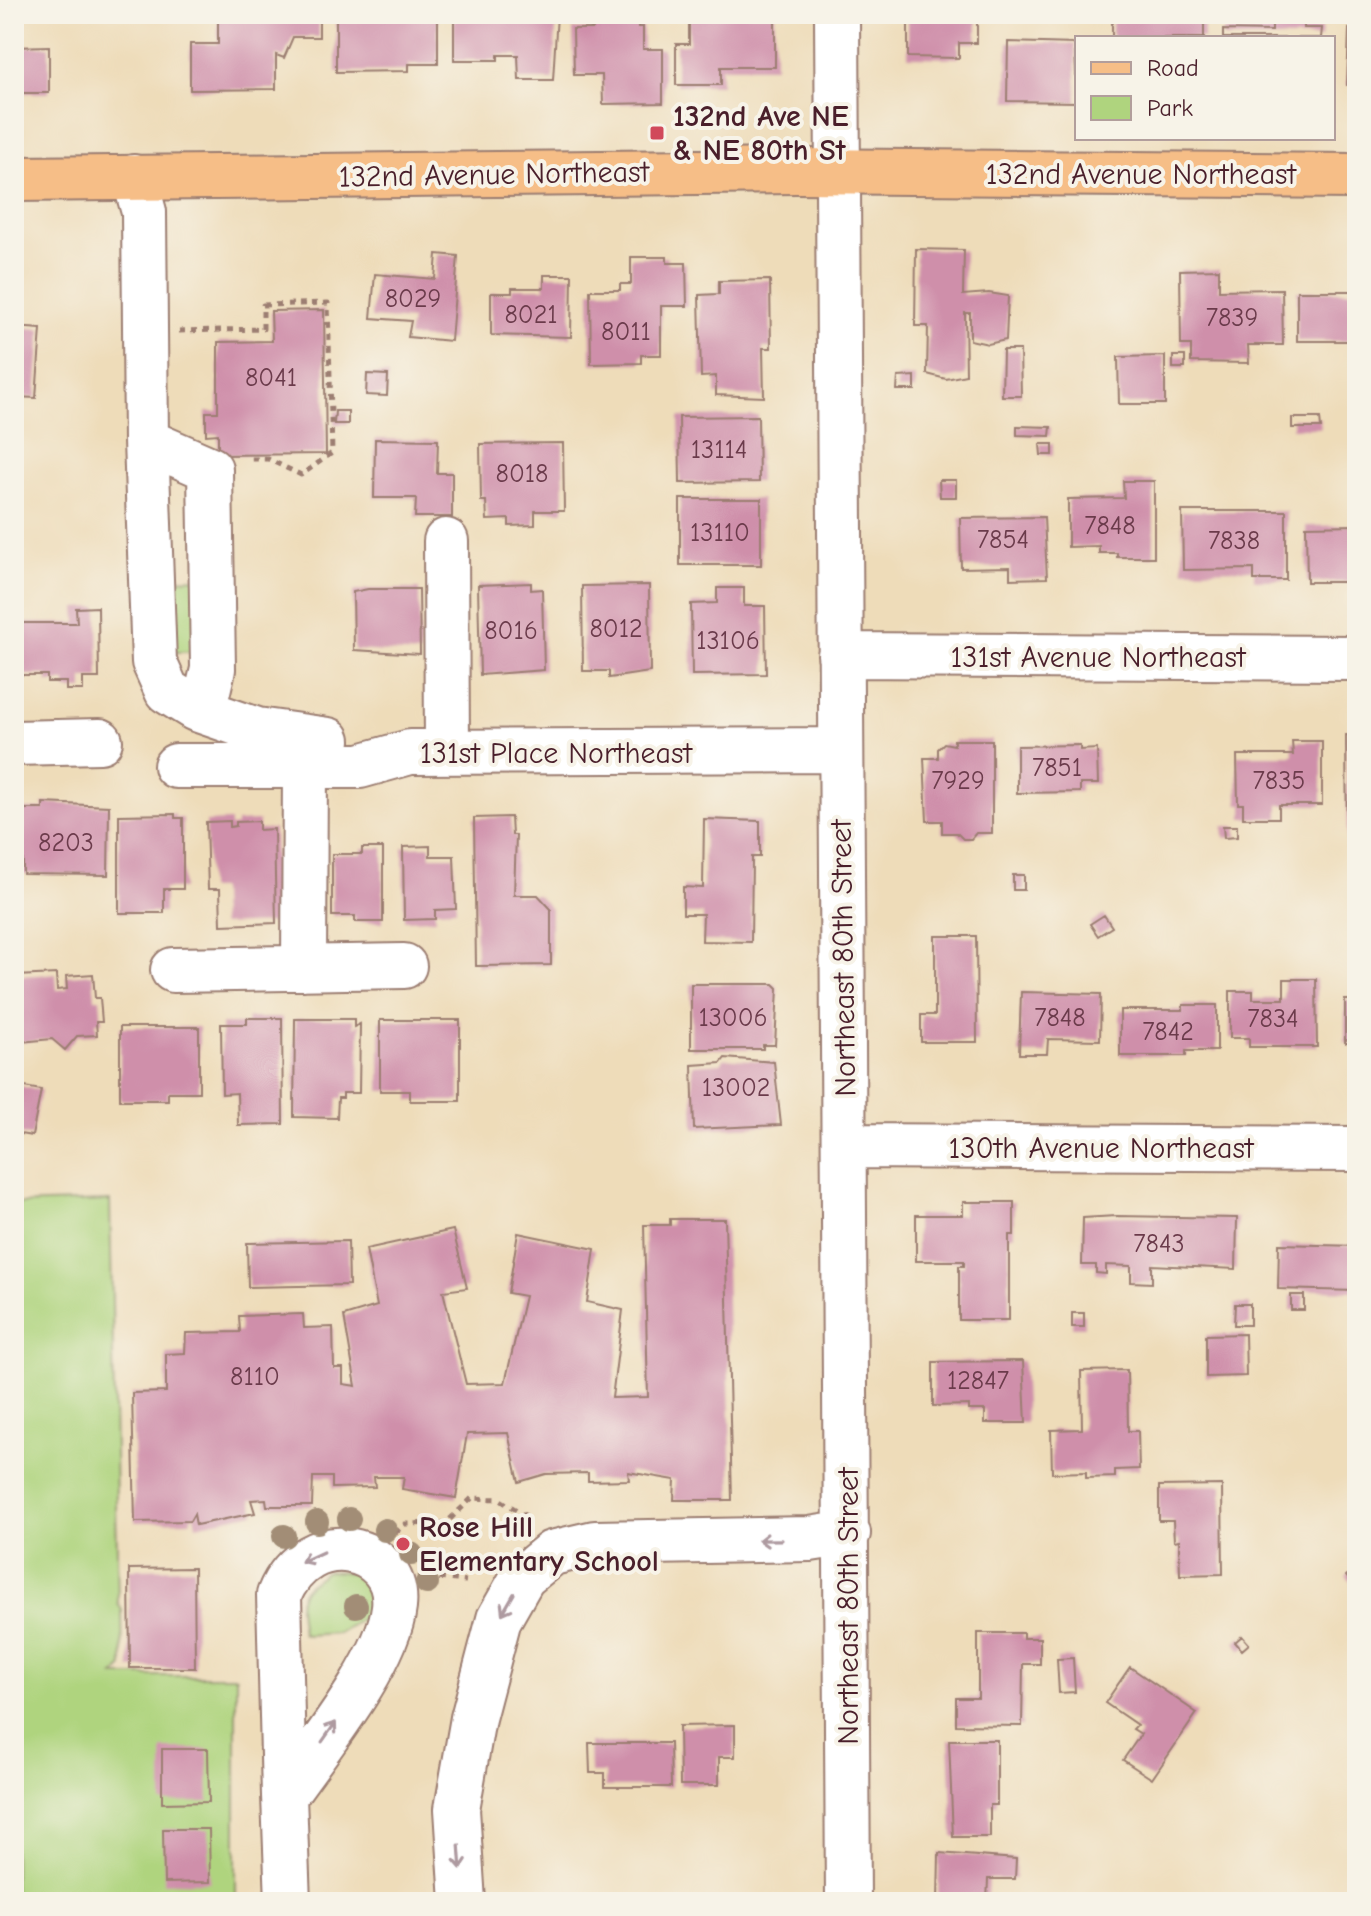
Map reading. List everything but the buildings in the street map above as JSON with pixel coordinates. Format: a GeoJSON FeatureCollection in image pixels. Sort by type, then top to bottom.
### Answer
{"type":"FeatureCollection","features":[{"type":"Feature","properties":{"kind":"main road","name":"132nd Avenue Northeast"},"geometry":{"type":"LineString","coordinates":[[14,179],[837,171],[1357,176]]}},
{"type":"Feature","properties":{"kind":"street","name":"Northeast 80th Street"},"geometry":{"type":"LineString","coordinates":[[837,14],[848,1902]]}},
{"type":"Feature","properties":{"kind":"street"},"geometry":{"type":"LineString","coordinates":[[134,177],[144,212],[146,441],[154,662],[167,691],[196,709],[316,753],[304,968]]}},
{"type":"Feature","properties":{"kind":"street"},"geometry":{"type":"LineString","coordinates":[[146,441],[210,469],[213,669],[207,695],[196,709]]}},
{"type":"Feature","properties":{"kind":"street"},"geometry":{"type":"LineString","coordinates":[[446,541],[447,752]]}},
{"type":"Feature","properties":{"kind":"street","name":"131st Avenue Northeast"},"geometry":{"type":"LineString","coordinates":[[840,655],[1357,658]]}},
{"type":"Feature","properties":{"kind":"street"},"geometry":{"type":"LineString","coordinates":[[14,743],[100,741]]}},
{"type":"Feature","properties":{"kind":"street","name":"131st Place Northeast"},"geometry":{"type":"LineString","coordinates":[[176,766],[316,753],[360,766],[410,752],[841,750]]}},
{"type":"Feature","properties":{"kind":"street"},"geometry":{"type":"LineString","coordinates":[[173,970],[404,966]]}},
{"type":"Feature","properties":{"kind":"street","name":"130th Avenue Northeast"},"geometry":{"type":"LineString","coordinates":[[845,1146],[1357,1149]]}},
{"type":"Feature","properties":{"kind":"street"},"geometry":{"type":"LineString","coordinates":[[463,1902],[457,1809],[473,1718],[499,1619],[523,1577],[552,1553],[595,1543],[810,1539],[848,1533]]}},
{"type":"Feature","properties":{"kind":"street"},"geometry":{"type":"LineString","coordinates":[[284,1796],[349,1702],[381,1647],[394,1609],[395,1594],[387,1575],[373,1561],[356,1552],[336,1549],[317,1552],[300,1562],[287,1577],[279,1595],[284,1796],[288,1902]]}},
{"type":"Feature","properties":{"kind":"path"},"geometry":{"type":"LineString","coordinates":[[173,331],[263,329],[263,305],[328,303],[332,453],[301,475],[268,459],[226,460],[210,469]]}},
{"type":"Feature","properties":{"kind":"path"},"geometry":{"type":"LineString","coordinates":[[386,1542],[405,1524],[446,1523],[472,1498],[499,1499],[529,1518]]}},
{"type":"Feature","properties":{"kind":"path"},"geometry":{"type":"LineString","coordinates":[[415,1575],[466,1581]]}},
{"type":"Feature","properties":{"kind":"green space"},"geometry":{"type":"Polygon","coordinates":[[[218,578],[218,651],[144,653],[143,579],[218,578]]]}},
{"type":"Feature","properties":{"kind":"green space"},"geometry":{"type":"Polygon","coordinates":[[[110,1201],[118,1604],[122,1610],[123,1667],[114,1676],[236,1676],[236,1902],[14,1902],[14,1204],[110,1201]]]}},
{"type":"Feature","properties":{"kind":"green space"},"geometry":{"type":"Polygon","coordinates":[[[327,1571],[357,1573],[374,1586],[373,1612],[338,1633],[306,1635],[302,1633],[299,1602],[304,1590],[327,1571]]]}},
{"type":"Feature","properties":{"kind":"place","name":"132nd Ave NE & NE 80th St"},"geometry":{"type":"Point","coordinates":[657,133]}},
{"type":"Feature","properties":{"kind":"place","name":"Rose Hill Elementary School"},"geometry":{"type":"Point","coordinates":[403,1544]}}]}
